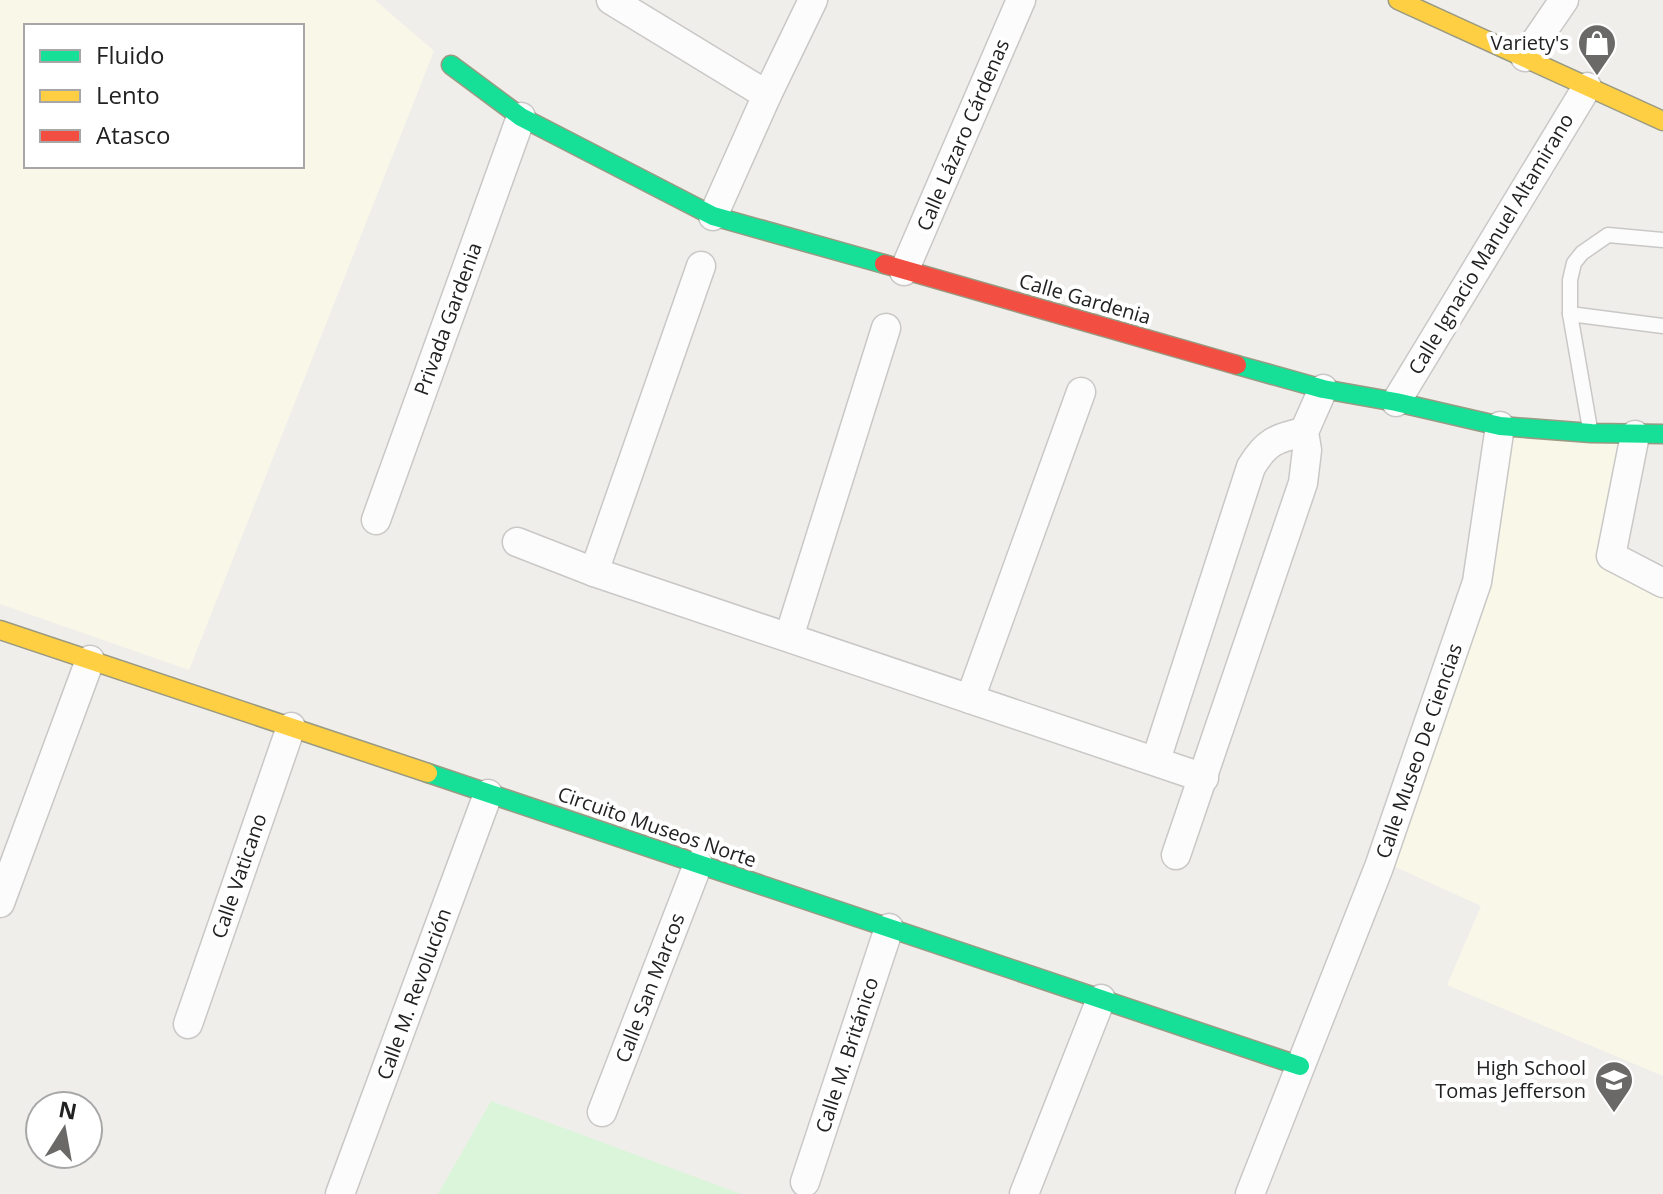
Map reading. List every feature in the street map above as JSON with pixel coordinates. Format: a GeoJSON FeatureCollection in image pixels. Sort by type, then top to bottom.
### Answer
{"type":"FeatureCollection","features":[{"type":"Feature","properties":{"kind":"street"},"geometry":{"type":"LineString","coordinates":[[611,0],[767,95]]}},
{"type":"Feature","properties":{"kind":"street"},"geometry":{"type":"LineString","coordinates":[[713,216],[813,0]]}},
{"type":"Feature","properties":{"kind":"street","name":"Calle Lázaro Cárdenas"},"geometry":{"type":"LineString","coordinates":[[904,271],[1021,0]]}},
{"type":"Feature","properties":{"kind":"street"},"geometry":{"type":"LineString","coordinates":[[1398,0],[1663,121]]}},
{"type":"Feature","properties":{"kind":"street"},"geometry":{"type":"LineString","coordinates":[[1525,57],[1564,0]]}},
{"type":"Feature","properties":{"kind":"street","name":"Calle Gardenia"},"geometry":{"type":"LineString","coordinates":[[451,65],[521,117],[713,216],[1323,389],[1500,426],[1649,434]]}},
{"type":"Feature","properties":{"kind":"street","name":"Calle Ignacio Manuel Altamirano"},"geometry":{"type":"LineString","coordinates":[[1396,402],[1587,87]]}},
{"type":"Feature","properties":{"kind":"street","name":"Privada Gardenia"},"geometry":{"type":"LineString","coordinates":[[376,520],[521,117]]}},
{"type":"Feature","properties":{"kind":"street"},"geometry":{"type":"LineString","coordinates":[[594,572],[701,266]]}},
{"type":"Feature","properties":{"kind":"street"},"geometry":{"type":"LineString","coordinates":[[789,637],[886,328]]}},
{"type":"Feature","properties":{"kind":"street"},"geometry":{"type":"LineString","coordinates":[[1176,855],[1303,483],[1307,450],[1304,432],[1323,389]]}},
{"type":"Feature","properties":{"kind":"street"},"geometry":{"type":"LineString","coordinates":[[970,699],[1081,392]]}},
{"type":"Feature","properties":{"kind":"street","name":"Calle Museo De Ciencias"},"geometry":{"type":"LineString","coordinates":[[1250,1194],[1379,867],[1477,582],[1500,426]]}},
{"type":"Feature","properties":{"kind":"street"},"geometry":{"type":"LineString","coordinates":[[1156,760],[1251,467],[1262,450],[1279,437],[1304,432]]}},
{"type":"Feature","properties":{"kind":"street"},"geometry":{"type":"LineString","coordinates":[[1649,434],[1611,556],[1663,583]]}},
{"type":"Feature","properties":{"kind":"street"},"geometry":{"type":"LineString","coordinates":[[517,542],[594,572],[1204,778]]}},
{"type":"Feature","properties":{"kind":"street","name":"Circuito Museos Norte"},"geometry":{"type":"LineString","coordinates":[[0,630],[1300,1066]]}},
{"type":"Feature","properties":{"kind":"street"},"geometry":{"type":"LineString","coordinates":[[0,903],[90,660]]}},
{"type":"Feature","properties":{"kind":"street","name":"Calle Vaticano"},"geometry":{"type":"LineString","coordinates":[[188,1024],[291,727]]}},
{"type":"Feature","properties":{"kind":"street","name":"Calle M. Revolución"},"geometry":{"type":"LineString","coordinates":[[340,1194],[488,794]]}},
{"type":"Feature","properties":{"kind":"street","name":"Calle San Marcos"},"geometry":{"type":"LineString","coordinates":[[602,1112],[698,864]]}},
{"type":"Feature","properties":{"kind":"street","name":"Calle M. Británico"},"geometry":{"type":"LineString","coordinates":[[805,1182],[889,928]]}},
{"type":"Feature","properties":{"kind":"street"},"geometry":{"type":"LineString","coordinates":[[1024,1194],[1101,999]]}},
{"type":"Feature","properties":{"kind":"lane"},"geometry":{"type":"LineString","coordinates":[[1591,433],[1570,314],[1570,280],[1574,263],[1598,240],[1608,235],[1663,240]]}},
{"type":"Feature","properties":{"kind":"lane"},"geometry":{"type":"LineString","coordinates":[[1570,314],[1663,326]]}},
{"type":"Feature","properties":{"kind":"shaded area"},"geometry":{"type":"Polygon","coordinates":[[[0,0],[375,0],[434,51],[189,670],[0,604],[0,0]]]}},
{"type":"Feature","properties":{"kind":"shaded area"},"geometry":{"type":"Polygon","coordinates":[[[1501,427],[1634,436],[1606,553],[1663,590],[1663,1076],[1447,985],[1481,906],[1389,864],[1478,587],[1501,427]]]}},
{"type":"Feature","properties":{"kind":"green space"},"geometry":{"type":"Polygon","coordinates":[[[491,1101],[741,1194],[438,1194],[491,1101]]]}},
{"type":"Feature","properties":{"kind":"traffic: fast"},"geometry":{"type":"LineString","coordinates":[[451,65],[521,117],[713,216],[884,264]]}},
{"type":"Feature","properties":{"kind":"traffic: fast"},"geometry":{"type":"LineString","coordinates":[[1237,365],[1323,389],[1500,426],[1591,433],[1663,434]]}},
{"type":"Feature","properties":{"kind":"traffic: fast"},"geometry":{"type":"LineString","coordinates":[[428,773],[1300,1066]]}},
{"type":"Feature","properties":{"kind":"traffic: slow"},"geometry":{"type":"LineString","coordinates":[[1398,0],[1663,121]]}},
{"type":"Feature","properties":{"kind":"traffic: slow"},"geometry":{"type":"LineString","coordinates":[[0,630],[428,773]]}},
{"type":"Feature","properties":{"kind":"traffic: jam"},"geometry":{"type":"LineString","coordinates":[[884,264],[1237,365]]}},
{"type":"Feature","properties":{"kind":"place","name":"Variety's"},"geometry":{"type":"Point","coordinates":[1597,77]}},
{"type":"Feature","properties":{"kind":"place","name":"High School Tomas Jefferson"},"geometry":{"type":"Point","coordinates":[1614,1114]}}]}
